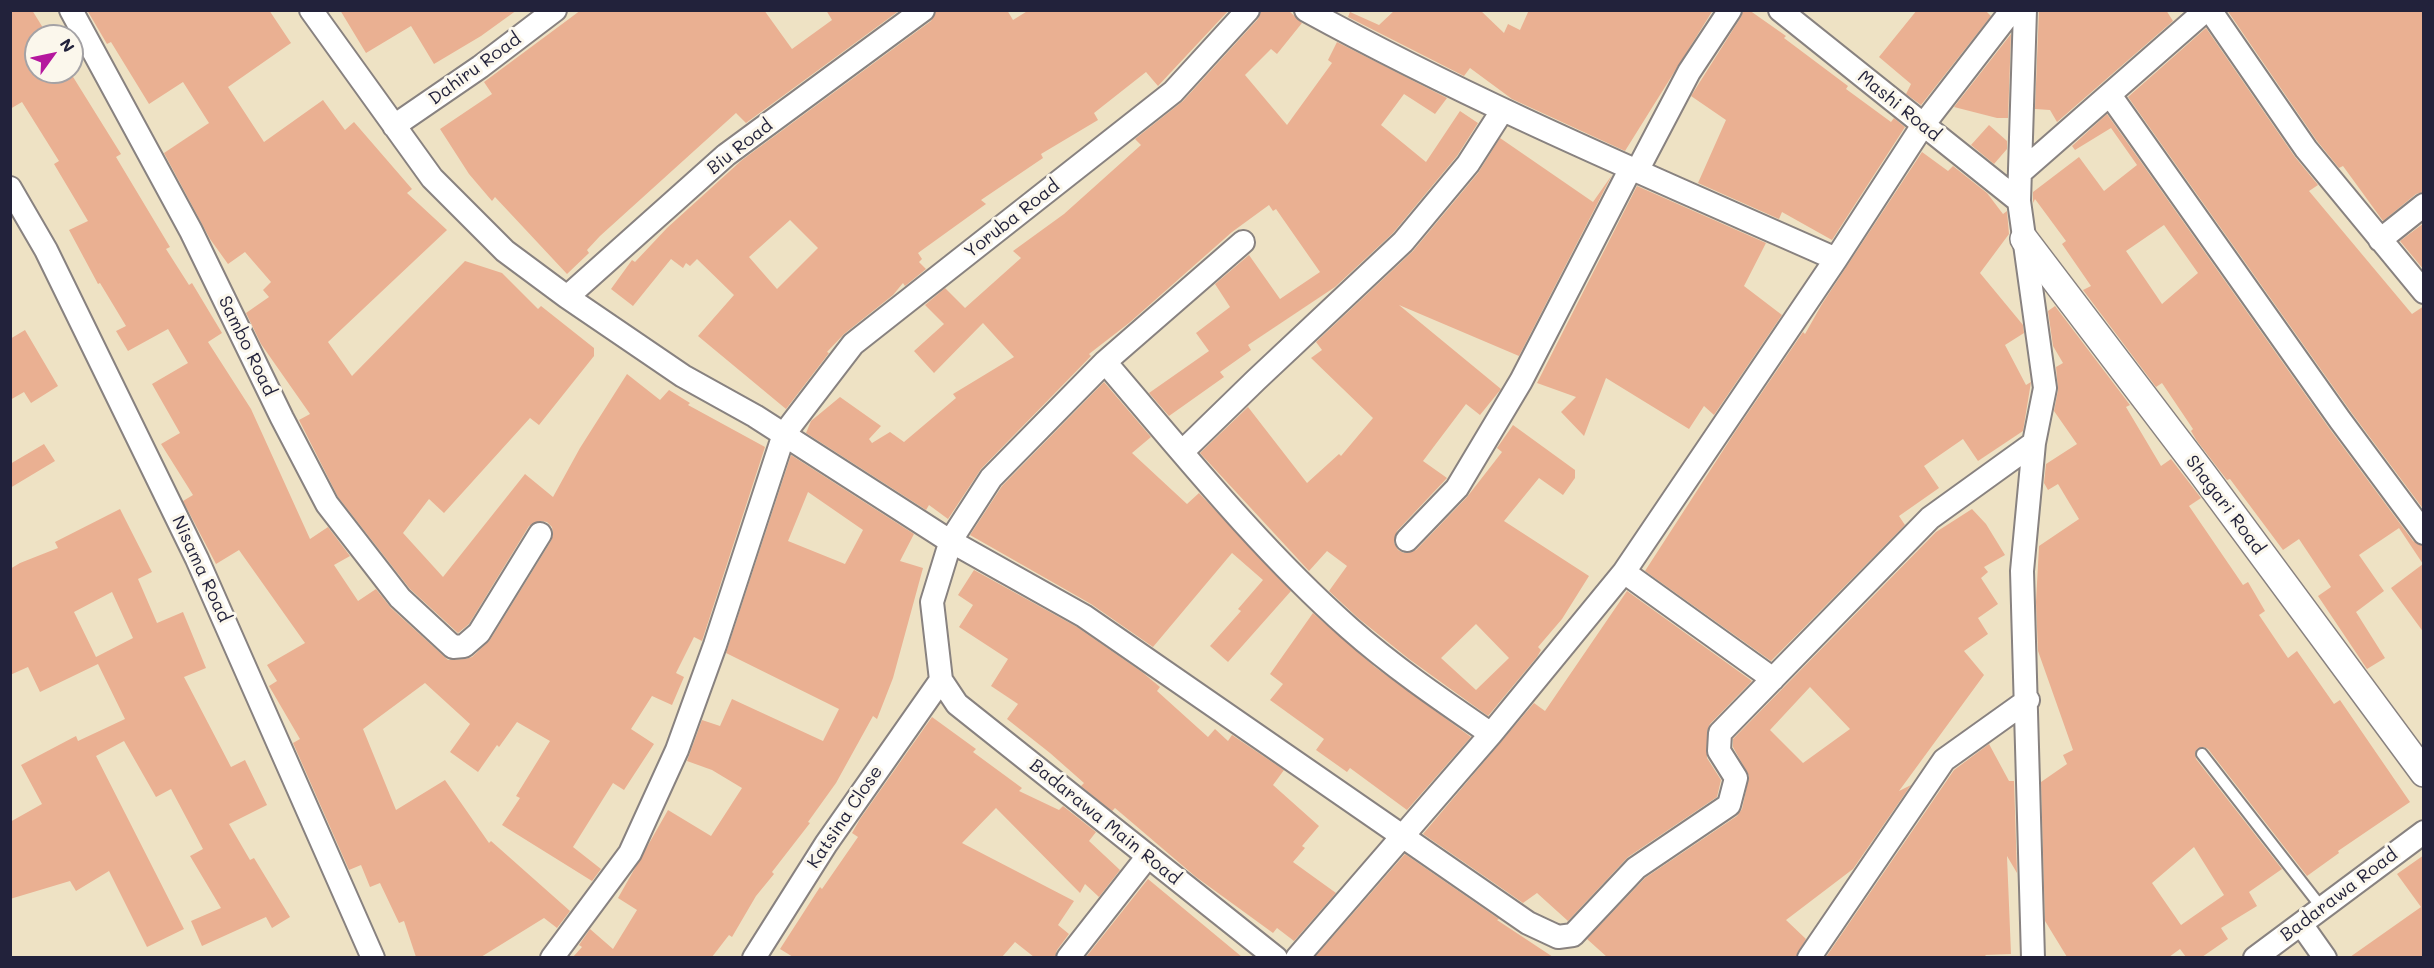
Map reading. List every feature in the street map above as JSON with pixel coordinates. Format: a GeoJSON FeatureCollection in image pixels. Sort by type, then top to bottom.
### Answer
{"type":"FeatureCollection","features":[{"type":"Feature","properties":{"kind":"street","name":"Sambo Road"},"geometry":{"type":"LineString","coordinates":[[71,10],[191,231],[282,418],[327,504],[400,598],[453,647],[464,646],[479,633],[540,534]]}},
{"type":"Feature","properties":{"kind":"street"},"geometry":{"type":"LineString","coordinates":[[311,10],[432,178],[505,250],[567,297],[683,376],[755,416],[951,540],[1084,616],[1346,795],[1401,837],[1528,923],[1558,937],[1574,935],[1636,868],[1729,805],[1736,778],[1719,751],[1720,734],[1930,518],[2034,443]]}},
{"type":"Feature","properties":{"kind":"street","name":"Dahiru Road"},"geometry":{"type":"LineString","coordinates":[[394,126],[480,67],[555,10]]}},
{"type":"Feature","properties":{"kind":"street","name":"Biu Road"},"geometry":{"type":"LineString","coordinates":[[567,297],[726,155],[923,10]]}},
{"type":"Feature","properties":{"kind":"street","name":"Yoruba Road"},"geometry":{"type":"LineString","coordinates":[[552,957],[630,853],[672,760],[715,645],[784,434],[853,344],[1173,92],[1248,10]]}},
{"type":"Feature","properties":{"kind":"street"},"geometry":{"type":"LineString","coordinates":[[1306,10],[1368,44],[1502,111],[1836,259]]}},
{"type":"Feature","properties":{"kind":"street"},"geometry":{"type":"LineString","coordinates":[[1407,540],[1457,488],[1515,390],[1689,72],[1730,10]]}},
{"type":"Feature","properties":{"kind":"street","name":"Mashi Road"},"geometry":{"type":"LineString","coordinates":[[1780,10],[2019,201]]}},
{"type":"Feature","properties":{"kind":"street"},"geometry":{"type":"LineString","coordinates":[[1297,957],[1491,734],[1624,572],[1836,259],[1923,125],[2012,10]]}},
{"type":"Feature","properties":{"kind":"street"},"geometry":{"type":"LineString","coordinates":[[2025,10],[2019,201],[2045,388],[2034,443],[2022,571],[2028,700],[2033,957]]}},
{"type":"Feature","properties":{"kind":"street"},"geometry":{"type":"LineString","coordinates":[[2021,172],[2208,10],[2306,149],[2424,292]]}},
{"type":"Feature","properties":{"kind":"street"},"geometry":{"type":"LineString","coordinates":[[2110,95],[2340,420],[2424,533]]}},
{"type":"Feature","properties":{"kind":"street"},"geometry":{"type":"LineString","coordinates":[[1182,452],[1403,242],[1468,164],[1502,111]]}},
{"type":"Feature","properties":{"kind":"street","name":"Nisama Road"},"geometry":{"type":"LineString","coordinates":[[10,188],[46,250],[197,559],[373,957]]}},
{"type":"Feature","properties":{"kind":"street"},"geometry":{"type":"LineString","coordinates":[[2380,240],[2424,205]]}},
{"type":"Feature","properties":{"kind":"street","name":"Shagari Road"},"geometry":{"type":"LineString","coordinates":[[2024,239],[2202,473],[2424,773]]}},
{"type":"Feature","properties":{"kind":"street"},"geometry":{"type":"LineString","coordinates":[[941,680],[932,602],[951,540],[991,478],[1105,362],[1243,242]]}},
{"type":"Feature","properties":{"kind":"street"},"geometry":{"type":"LineString","coordinates":[[1105,362],[1259,539],[1349,628],[1421,685],[1491,734]]}},
{"type":"Feature","properties":{"kind":"street"},"geometry":{"type":"LineString","coordinates":[[1624,572],[1773,679]]}},
{"type":"Feature","properties":{"kind":"street","name":"Badarawa Main Road"},"geometry":{"type":"LineString","coordinates":[[941,680],[957,704],[1276,957]]}},
{"type":"Feature","properties":{"kind":"street","name":"Katsina Close"},"geometry":{"type":"LineString","coordinates":[[754,957],[833,835],[941,680]]}},
{"type":"Feature","properties":{"kind":"street"},"geometry":{"type":"LineString","coordinates":[[1809,957],[1944,760],[2028,700]]}},
{"type":"Feature","properties":{"kind":"street","name":"Badarawa Road"},"geometry":{"type":"LineString","coordinates":[[2255,957],[2424,832]]}},
{"type":"Feature","properties":{"kind":"street"},"geometry":{"type":"LineString","coordinates":[[1068,957],[1148,856]]}},
{"type":"Feature","properties":{"kind":"street"},"geometry":{"type":"LineString","coordinates":[[2301,924],[2325,957]]}},
{"type":"Feature","properties":{"kind":"lane"},"geometry":{"type":"LineString","coordinates":[[2202,754],[2322,908]]}},
{"type":"Feature","properties":{"kind":"building"},"geometry":{"type":"Polygon","coordinates":[[[10,10],[32,10],[41,24],[24,24],[24,84],[77,84],[121,154],[116,157],[170,247],[166,249],[189,285],[192,283],[222,333],[208,342],[251,409],[310,539],[328,527],[350,556],[334,565],[358,601],[376,589],[391,608],[448,660],[472,657],[490,640],[551,541],[552,527],[547,522],[540,521],[529,526],[469,624],[458,633],[410,589],[338,497],[299,420],[310,414],[261,344],[246,313],[269,297],[263,290],[271,282],[245,252],[228,264],[210,239],[164,153],[209,123],[183,82],[149,104],[111,42],[107,44],[87,10],[269,10],[291,43],[228,87],[264,142],[323,100],[345,130],[354,122],[412,189],[407,193],[447,230],[328,342],[352,376],[465,261],[502,273],[538,309],[541,306],[594,348],[594,356],[539,425],[530,418],[444,513],[429,499],[403,533],[443,577],[525,474],[553,497],[580,448],[627,374],[660,400],[669,390],[690,403],[688,405],[765,447],[702,641],[694,637],[676,673],[684,677],[672,705],[652,696],[631,729],[654,744],[624,790],[613,783],[573,847],[601,869],[592,881],[502,825],[520,798],[516,796],[550,741],[517,722],[478,772],[450,752],[470,724],[425,683],[363,729],[396,810],[445,780],[489,843],[491,841],[570,911],[557,928],[544,918],[481,957],[416,957],[404,921],[399,923],[380,883],[370,887],[361,865],[349,870],[293,743],[300,739],[269,686],[277,681],[267,665],[305,643],[239,550],[216,564],[183,501],[193,495],[161,444],[180,433],[152,384],[188,363],[168,329],[128,351],[116,331],[126,326],[100,283],[98,284],[69,230],[88,221],[54,164],[59,161],[22,102],[10,109],[10,10]]]}},
{"type":"Feature","properties":{"kind":"building"},"geometry":{"type":"Polygon","coordinates":[[[340,10],[517,10],[481,36],[434,64],[411,26],[366,53],[340,10]]]}},
{"type":"Feature","properties":{"kind":"building"},"geometry":{"type":"Polygon","coordinates":[[[581,10],[764,10],[792,49],[832,20],[826,10],[900,10],[746,123],[736,113],[600,236],[587,250],[589,253],[567,274],[495,197],[492,201],[469,174],[440,129],[492,94],[484,82],[581,10]]]}},
{"type":"Feature","properties":{"kind":"building"},"geometry":{"type":"Polygon","coordinates":[[[936,10],[1007,10],[1013,20],[1029,10],[1229,10],[1158,86],[1146,72],[1094,113],[1098,120],[1041,154],[1043,158],[981,200],[986,204],[918,253],[922,259],[919,262],[926,269],[905,286],[903,283],[893,295],[844,334],[827,352],[829,353],[786,409],[698,336],[734,295],[697,259],[690,266],[686,263],[683,268],[671,259],[633,306],[611,289],[632,260],[635,262],[667,228],[742,160],[931,21],[936,10]],[[790,220],[749,257],[777,289],[818,248],[790,220]]]}},
{"type":"Feature","properties":{"kind":"building"},"geometry":{"type":"Polygon","coordinates":[[[1261,10],[1288,10],[1302,23],[1277,54],[1271,49],[1245,75],[1287,125],[1332,63],[1328,60],[1337,42],[1447,98],[1435,114],[1404,94],[1381,125],[1426,162],[1460,111],[1478,123],[1457,156],[1393,233],[1335,287],[1248,345],[1251,350],[1220,372],[1224,377],[1169,416],[1149,393],[1209,351],[1196,333],[1230,307],[1215,284],[1249,255],[1280,299],[1320,272],[1276,209],[1273,211],[1269,205],[1232,232],[1129,323],[1089,354],[1091,356],[981,469],[948,519],[929,505],[926,510],[806,433],[811,421],[840,397],[881,426],[869,439],[872,443],[890,432],[904,442],[956,398],[953,394],[1014,357],[983,323],[934,373],[914,351],[944,324],[925,305],[945,288],[965,308],[1021,258],[1013,251],[1064,214],[1141,145],[1135,139],[1183,101],[1258,19],[1261,10]]]}},
{"type":"Feature","properties":{"kind":"building"},"geometry":{"type":"Polygon","coordinates":[[[1395,10],[1480,10],[1504,33],[1508,24],[1520,30],[1529,10],[1713,10],[1625,151],[1512,99],[1470,68],[1464,76],[1348,17],[1350,12],[1379,25],[1395,10]]]}},
{"type":"Feature","properties":{"kind":"building"},"geometry":{"type":"Polygon","coordinates":[[[1743,10],[1749,10],[1786,36],[1784,38],[1848,86],[1846,89],[1891,122],[1894,118],[1905,127],[1832,240],[1782,212],[1779,219],[1698,183],[1726,120],[1691,96],[1741,17],[1743,10]]]}},
{"type":"Feature","properties":{"kind":"building"},"geometry":{"type":"Polygon","coordinates":[[[1917,10],[1985,10],[1991,16],[1921,105],[1906,94],[1911,84],[1879,57],[1917,10]]]}},
{"type":"Feature","properties":{"kind":"building"},"geometry":{"type":"Polygon","coordinates":[[[2039,10],[2166,10],[2173,21],[2057,122],[2050,110],[2035,109],[2039,10]]]}},
{"type":"Feature","properties":{"kind":"building"},"geometry":{"type":"Polygon","coordinates":[[[2227,10],[2424,10],[2424,192],[2416,194],[2383,221],[2343,166],[2339,168],[2317,141],[2227,10]]]}},
{"type":"Feature","properties":{"kind":"building"},"geometry":{"type":"Polygon","coordinates":[[[2206,28],[2295,157],[2318,185],[2309,191],[2412,314],[2424,306],[2424,510],[2351,412],[2128,97],[2206,28]]]}},
{"type":"Feature","properties":{"kind":"building"},"geometry":{"type":"Polygon","coordinates":[[[2011,34],[2008,118],[1997,118],[1954,107],[2011,34]]]}},
{"type":"Feature","properties":{"kind":"building"},"geometry":{"type":"Polygon","coordinates":[[[2107,114],[2329,428],[2413,541],[2424,546],[2424,633],[2391,588],[2423,564],[2399,528],[2359,555],[2384,591],[2356,612],[2385,658],[2367,669],[2318,596],[2331,587],[2299,539],[2283,550],[2230,479],[2227,480],[2197,441],[2191,431],[2193,429],[2162,383],[2156,387],[2083,290],[2091,286],[2062,244],[2066,241],[2035,199],[2033,203],[2033,192],[2079,157],[2104,191],[2137,165],[2111,128],[2075,150],[2072,146],[2107,114]],[[2164,225],[2126,251],[2162,304],[2198,273],[2164,225]]]}},
{"type":"Feature","properties":{"kind":"building"},"geometry":{"type":"Polygon","coordinates":[[[1989,125],[2007,141],[2007,149],[1994,164],[1971,145],[1989,125]]]}},
{"type":"Feature","properties":{"kind":"building"},"geometry":{"type":"Polygon","coordinates":[[[1500,138],[1593,202],[1612,175],[1519,356],[1399,305],[1501,389],[1480,415],[1466,404],[1423,461],[1447,478],[1397,531],[1394,543],[1398,550],[1404,553],[1416,550],[1467,497],[1502,452],[1497,448],[1513,425],[1575,470],[1575,478],[1563,495],[1539,478],[1504,521],[1589,576],[1562,619],[1538,647],[1541,650],[1537,657],[1488,716],[1409,659],[1329,591],[1347,566],[1327,551],[1309,571],[1200,453],[1248,407],[1307,483],[1339,454],[1341,456],[1373,418],[1311,358],[1322,350],[1316,342],[1413,251],[1478,173],[1500,138]],[[1476,624],[1441,658],[1476,690],[1509,658],[1476,624]]]}},
{"type":"Feature","properties":{"kind":"building"},"geometry":{"type":"Polygon","coordinates":[[[1922,152],[1948,171],[1953,166],[1987,193],[2003,214],[2007,211],[2009,234],[1980,273],[2023,325],[2024,333],[2005,345],[2026,385],[2031,382],[2023,431],[1978,461],[1963,439],[1924,466],[1939,488],[1899,516],[1905,525],[1771,661],[1645,571],[1735,432],[1803,332],[1805,334],[1822,304],[1922,152]]]}},
{"type":"Feature","properties":{"kind":"building"},"geometry":{"type":"Polygon","coordinates":[[[1637,186],[1766,243],[1744,286],[1782,315],[1714,415],[1704,406],[1689,429],[1606,378],[1584,436],[1561,412],[1576,397],[1537,383],[1637,186]]]}},
{"type":"Feature","properties":{"kind":"building"},"geometry":{"type":"Polygon","coordinates":[[[2424,223],[2424,270],[2400,241],[2424,223]]]}},
{"type":"Feature","properties":{"kind":"building"},"geometry":{"type":"Polygon","coordinates":[[[2055,306],[2130,405],[2126,407],[2161,466],[2171,459],[2201,498],[2189,506],[2243,585],[2248,582],[2265,611],[2259,615],[2288,658],[2297,651],[2334,704],[2340,700],[2410,802],[2338,851],[2339,853],[2307,876],[2208,749],[2198,748],[2195,752],[2196,759],[2282,869],[2249,892],[2257,906],[2221,928],[2228,939],[2202,957],[2186,957],[2180,949],[2169,957],[2067,957],[2045,921],[2041,782],[2067,764],[2063,755],[2073,750],[2038,651],[2036,602],[2039,546],[2079,519],[2058,484],[2048,490],[2044,483],[2046,464],[2077,444],[2054,411],[2058,390],[2056,367],[2063,363],[2053,346],[2048,311],[2055,306]],[[2194,847],[2152,883],[2181,925],[2224,895],[2194,847]]]}},
{"type":"Feature","properties":{"kind":"building"},"geometry":{"type":"Polygon","coordinates":[[[25,330],[58,386],[31,403],[24,392],[10,400],[10,339],[25,330]]]}},
{"type":"Feature","properties":{"kind":"building"},"geometry":{"type":"Polygon","coordinates":[[[1104,382],[1151,437],[1132,453],[1187,504],[1199,493],[1291,591],[1228,662],[1210,646],[1241,611],[1238,609],[1263,580],[1232,553],[1153,647],[1091,604],[970,535],[1002,486],[1104,382]]]}},
{"type":"Feature","properties":{"kind":"building"},"geometry":{"type":"Polygon","coordinates":[[[44,444],[55,461],[10,488],[10,464],[44,444]]]}},
{"type":"Feature","properties":{"kind":"building"},"geometry":{"type":"Polygon","coordinates":[[[791,455],[914,534],[900,561],[923,568],[893,678],[877,719],[873,716],[836,783],[808,822],[810,823],[772,872],[774,874],[756,896],[732,937],[729,935],[712,957],[573,957],[582,947],[579,945],[590,929],[613,949],[637,910],[618,898],[668,810],[711,836],[742,788],[712,770],[687,761],[702,720],[720,726],[732,699],[823,741],[839,709],[726,653],[791,455]],[[808,492],[788,541],[845,564],[863,530],[808,492]]]}},
{"type":"Feature","properties":{"kind":"building"},"geometry":{"type":"Polygon","coordinates":[[[120,509],[152,572],[138,579],[157,623],[183,612],[206,668],[184,677],[231,767],[245,760],[267,805],[229,824],[250,860],[254,858],[290,917],[272,928],[266,917],[202,946],[191,921],[221,908],[190,856],[203,849],[171,789],[156,797],[124,741],[96,756],[184,929],[147,947],[109,871],[76,891],[70,881],[10,899],[10,822],[42,804],[21,765],[76,736],[78,741],[125,719],[98,664],[40,692],[28,667],[10,675],[10,569],[58,548],[55,542],[120,509]],[[112,592],[74,612],[96,657],[133,638],[112,592]]]}},
{"type":"Feature","properties":{"kind":"building"},"geometry":{"type":"Polygon","coordinates":[[[1972,509],[1986,524],[2005,555],[1984,567],[1988,572],[1981,578],[1998,604],[1978,618],[1988,634],[1964,651],[1984,675],[1899,791],[1911,785],[1853,869],[1786,920],[1806,939],[1796,957],[1607,957],[1587,939],[1645,878],[1737,816],[1742,809],[1749,776],[1733,747],[1733,739],[1936,532],[1972,509]],[[1810,687],[1770,730],[1803,763],[1850,729],[1810,687]]]}},
{"type":"Feature","properties":{"kind":"building"},"geometry":{"type":"Polygon","coordinates":[[[974,570],[1077,627],[1142,672],[1160,687],[1157,691],[1208,737],[1215,729],[1228,741],[1232,735],[1284,770],[1273,785],[1319,826],[1302,846],[1305,848],[1293,862],[1336,893],[1294,941],[1277,928],[1273,933],[1196,877],[1115,808],[1112,811],[1081,786],[1084,783],[1007,719],[1018,704],[991,686],[1008,659],[959,627],[973,605],[958,595],[974,570]]]}},
{"type":"Feature","properties":{"kind":"building"},"geometry":{"type":"Polygon","coordinates":[[[1627,591],[1752,681],[1710,724],[1707,731],[1707,758],[1721,780],[1717,797],[1628,857],[1568,921],[1537,893],[1523,903],[1423,834],[1534,703],[1545,711],[1627,591]]]}},
{"type":"Feature","properties":{"kind":"building"},"geometry":{"type":"Polygon","coordinates":[[[1313,613],[1375,667],[1471,737],[1407,810],[1350,768],[1347,772],[1316,750],[1324,739],[1270,700],[1283,684],[1270,674],[1313,613]]]}},
{"type":"Feature","properties":{"kind":"building"},"geometry":{"type":"Polygon","coordinates":[[[932,717],[976,749],[973,752],[1022,788],[1019,791],[1059,810],[1063,806],[1096,832],[1089,841],[1120,870],[1099,897],[1085,884],[1080,893],[996,808],[962,843],[1074,901],[1058,925],[1069,934],[1057,950],[1055,957],[1034,957],[1015,942],[1002,957],[793,957],[780,949],[820,887],[822,889],[858,837],[852,833],[860,819],[932,717]]]}},
{"type":"Feature","properties":{"kind":"building"},"geometry":{"type":"Polygon","coordinates":[[[1989,744],[2009,781],[2014,781],[2017,873],[2007,856],[2011,954],[1985,955],[1987,957],[1826,957],[1954,770],[1989,744]]]}},
{"type":"Feature","properties":{"kind":"building"},"geometry":{"type":"Polygon","coordinates":[[[1405,854],[1499,919],[1497,920],[1553,957],[1315,957],[1405,854]]]}},
{"type":"Feature","properties":{"kind":"building"},"geometry":{"type":"Polygon","coordinates":[[[2424,855],[2424,957],[2350,957],[2421,907],[2397,874],[2424,855]]]}},
{"type":"Feature","properties":{"kind":"building"},"geometry":{"type":"Polygon","coordinates":[[[1148,879],[1242,957],[1086,957],[1148,879]]]}}]}
